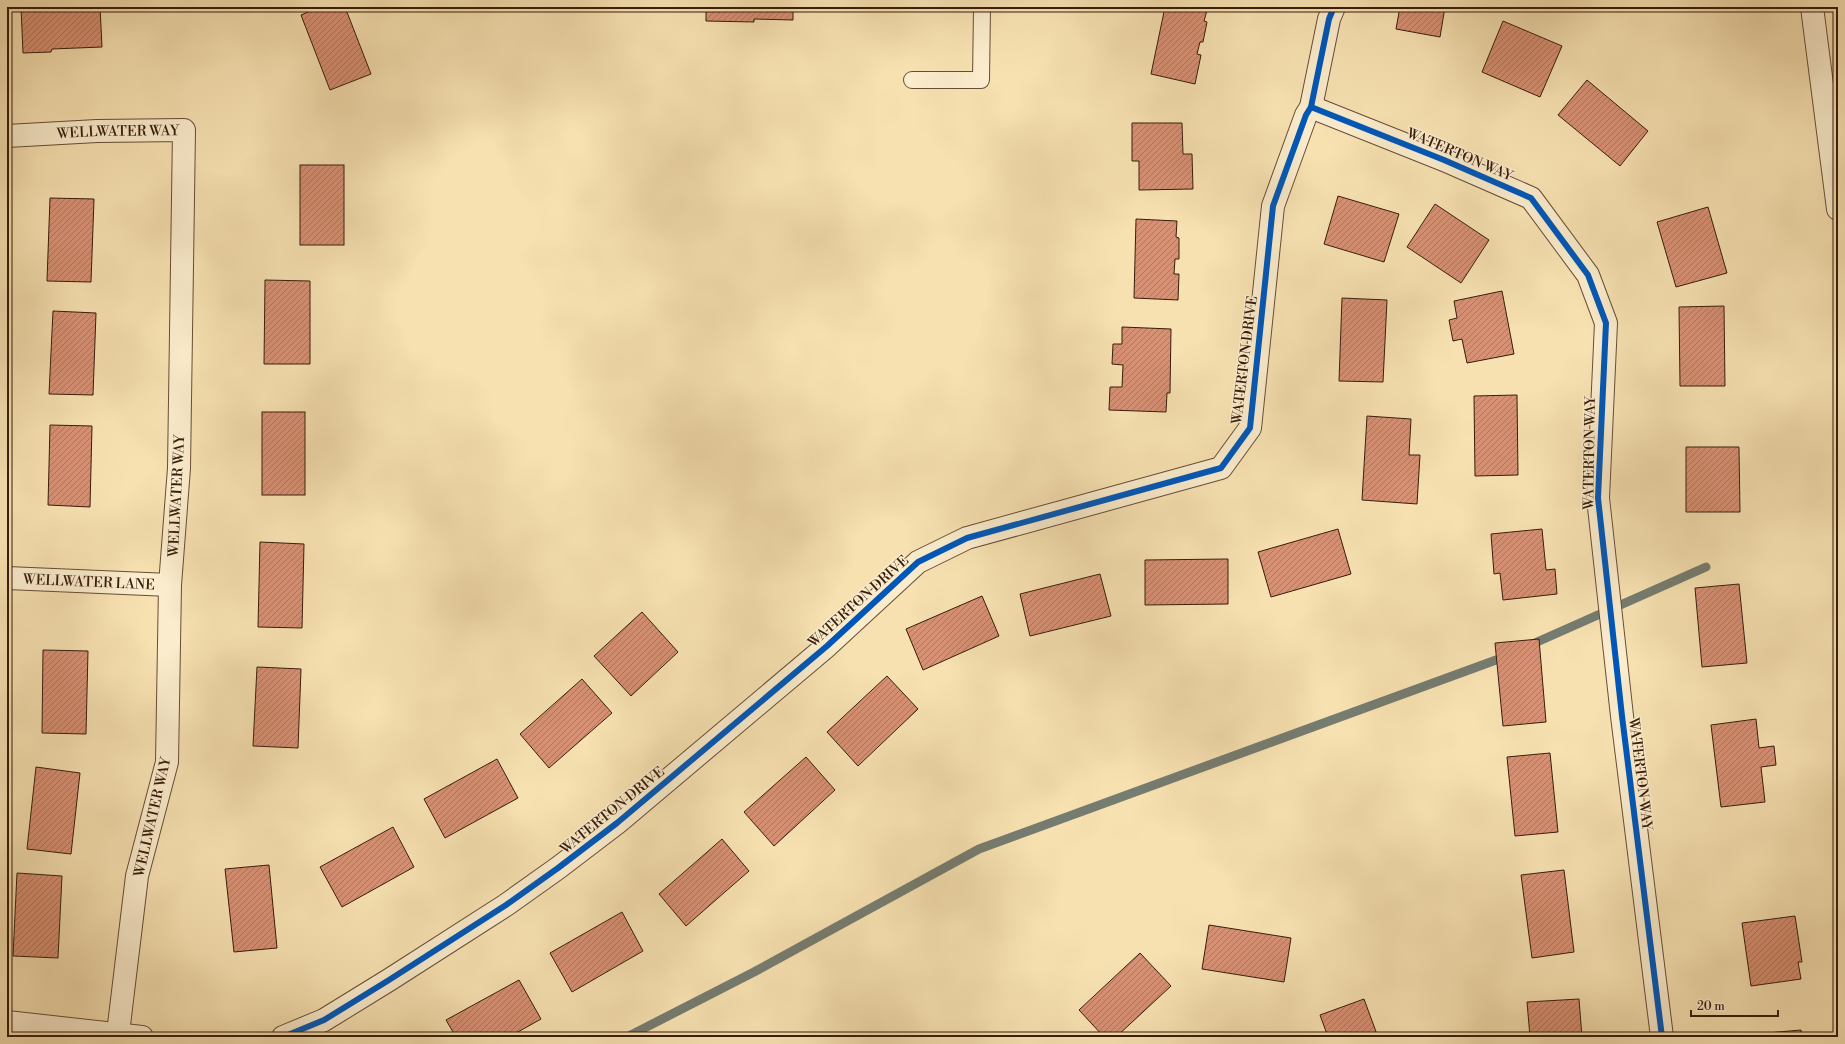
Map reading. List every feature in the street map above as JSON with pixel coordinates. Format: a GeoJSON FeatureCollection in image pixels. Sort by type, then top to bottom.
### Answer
{"type":"FeatureCollection","features":[{"type":"Feature","properties":{"kind":"street","name":"WATERTON DRIVE"},"geometry":{"type":"LineString","coordinates":[[283,1037],[324,1020],[389,980],[506,905],[564,864],[617,823],[827,646],[918,562],[967,538],[1220,468],[1250,428],[1273,206],[1306,115],[1311,106],[1329,19],[1334,7]]}},
{"type":"Feature","properties":{"kind":"street"},"geometry":{"type":"LineString","coordinates":[[1812,7],[1838,209]]}},
{"type":"Feature","properties":{"kind":"street","name":"WATERTON WAY"},"geometry":{"type":"LineString","coordinates":[[1311,106],[1444,160],[1530,198],[1588,274],[1606,323],[1598,498],[1623,724],[1662,1037]]}},
{"type":"Feature","properties":{"kind":"street","name":"WELLWATER WAY"},"geometry":{"type":"LineString","coordinates":[[7,136],[97,131],[184,130],[179,468],[170,585],[167,762],[137,876],[118,1033]]}},
{"type":"Feature","properties":{"kind":"street","name":"WELLWATER LANE"},"geometry":{"type":"LineString","coordinates":[[7,578],[170,585]]}},
{"type":"Feature","properties":{"kind":"street"},"geometry":{"type":"LineString","coordinates":[[7,1022],[118,1033],[142,1037]]}},
{"type":"Feature","properties":{"kind":"lane"},"geometry":{"type":"LineString","coordinates":[[912,80],[981,80],[982,7]]}},
{"type":"Feature","properties":{"kind":"building"},"geometry":{"type":"Polygon","coordinates":[[[21,7],[100,7],[102,47],[52,49],[51,52],[23,53],[21,7]]]}},
{"type":"Feature","properties":{"kind":"building"},"geometry":{"type":"Polygon","coordinates":[[[320,7],[345,7],[371,74],[330,90],[301,15],[320,7]]]}},
{"type":"Feature","properties":{"kind":"building"},"geometry":{"type":"Polygon","coordinates":[[[706,7],[793,7],[793,20],[754,19],[754,22],[706,21],[706,7]]]}},
{"type":"Feature","properties":{"kind":"building"},"geometry":{"type":"Polygon","coordinates":[[[1165,7],[1208,7],[1204,21],[1207,22],[1203,42],[1200,42],[1197,54],[1201,55],[1195,84],[1151,74],[1165,7]]]}},
{"type":"Feature","properties":{"kind":"building"},"geometry":{"type":"Polygon","coordinates":[[[1400,7],[1445,7],[1440,37],[1396,29],[1400,7]]]}},
{"type":"Feature","properties":{"kind":"building"},"geometry":{"type":"Polygon","coordinates":[[[1503,21],[1562,46],[1540,97],[1482,72],[1503,21]]]}},
{"type":"Feature","properties":{"kind":"building"},"geometry":{"type":"Polygon","coordinates":[[[1587,80],[1648,131],[1620,166],[1558,115],[1587,80]]]}},
{"type":"Feature","properties":{"kind":"building"},"geometry":{"type":"Polygon","coordinates":[[[1132,123],[1182,123],[1183,154],[1192,154],[1193,189],[1139,190],[1139,161],[1132,161],[1132,123]]]}},
{"type":"Feature","properties":{"kind":"building"},"geometry":{"type":"Polygon","coordinates":[[[300,165],[344,165],[344,245],[300,245],[300,165]]]}},
{"type":"Feature","properties":{"kind":"building"},"geometry":{"type":"Polygon","coordinates":[[[1338,196],[1399,214],[1384,262],[1324,244],[1338,196]]]}},
{"type":"Feature","properties":{"kind":"building"},"geometry":{"type":"Polygon","coordinates":[[[50,198],[94,199],[91,282],[47,281],[50,198]]]}},
{"type":"Feature","properties":{"kind":"building"},"geometry":{"type":"Polygon","coordinates":[[[1435,204],[1489,240],[1461,283],[1407,247],[1435,204]]]}},
{"type":"Feature","properties":{"kind":"building"},"geometry":{"type":"Polygon","coordinates":[[[1708,207],[1727,273],[1676,287],[1657,222],[1708,207]]]}},
{"type":"Feature","properties":{"kind":"building"},"geometry":{"type":"Polygon","coordinates":[[[1136,219],[1177,221],[1176,237],[1179,238],[1179,259],[1175,259],[1174,274],[1179,274],[1178,300],[1134,298],[1136,219]]]}},
{"type":"Feature","properties":{"kind":"building"},"geometry":{"type":"Polygon","coordinates":[[[265,280],[310,281],[310,364],[264,364],[265,280]]]}},
{"type":"Feature","properties":{"kind":"building"},"geometry":{"type":"Polygon","coordinates":[[[1502,291],[1514,354],[1467,363],[1462,339],[1453,341],[1449,320],[1457,318],[1454,301],[1502,291]]]}},
{"type":"Feature","properties":{"kind":"building"},"geometry":{"type":"Polygon","coordinates":[[[1342,298],[1387,300],[1383,382],[1339,381],[1342,298]]]}},
{"type":"Feature","properties":{"kind":"building"},"geometry":{"type":"Polygon","coordinates":[[[1724,306],[1725,386],[1680,386],[1679,307],[1724,306]]]}},
{"type":"Feature","properties":{"kind":"building"},"geometry":{"type":"Polygon","coordinates":[[[53,311],[96,313],[93,395],[49,394],[53,311]]]}},
{"type":"Feature","properties":{"kind":"building"},"geometry":{"type":"Polygon","coordinates":[[[1122,327],[1171,329],[1170,393],[1167,393],[1166,412],[1109,410],[1110,387],[1122,387],[1123,365],[1112,364],[1113,344],[1122,344],[1122,327]]]}},
{"type":"Feature","properties":{"kind":"building"},"geometry":{"type":"Polygon","coordinates":[[[1517,395],[1518,475],[1475,476],[1474,396],[1517,395]]]}},
{"type":"Feature","properties":{"kind":"building"},"geometry":{"type":"Polygon","coordinates":[[[262,412],[305,412],[305,495],[262,495],[262,412]]]}},
{"type":"Feature","properties":{"kind":"building"},"geometry":{"type":"Polygon","coordinates":[[[1367,416],[1411,419],[1409,455],[1420,455],[1417,504],[1362,500],[1367,416]]]}},
{"type":"Feature","properties":{"kind":"building"},"geometry":{"type":"Polygon","coordinates":[[[50,425],[92,426],[90,507],[48,505],[50,425]]]}},
{"type":"Feature","properties":{"kind":"building"},"geometry":{"type":"Polygon","coordinates":[[[1686,447],[1739,447],[1740,512],[1686,512],[1686,447]]]}},
{"type":"Feature","properties":{"kind":"building"},"geometry":{"type":"Polygon","coordinates":[[[1338,529],[1351,574],[1271,597],[1258,552],[1338,529]]]}},
{"type":"Feature","properties":{"kind":"building"},"geometry":{"type":"Polygon","coordinates":[[[1542,529],[1546,570],[1555,569],[1557,594],[1503,600],[1500,573],[1494,574],[1491,534],[1542,529]]]}},
{"type":"Feature","properties":{"kind":"building"},"geometry":{"type":"Polygon","coordinates":[[[260,542],[304,544],[302,628],[258,627],[260,542]]]}},
{"type":"Feature","properties":{"kind":"building"},"geometry":{"type":"Polygon","coordinates":[[[1228,559],[1228,604],[1145,605],[1145,560],[1228,559]]]}},
{"type":"Feature","properties":{"kind":"building"},"geometry":{"type":"Polygon","coordinates":[[[1100,574],[1111,616],[1030,636],[1020,594],[1100,574]]]}},
{"type":"Feature","properties":{"kind":"building"},"geometry":{"type":"Polygon","coordinates":[[[1739,584],[1747,663],[1702,667],[1695,588],[1739,584]]]}},
{"type":"Feature","properties":{"kind":"building"},"geometry":{"type":"Polygon","coordinates":[[[982,596],[999,636],[923,670],[906,629],[982,596]]]}},
{"type":"Feature","properties":{"kind":"building"},"geometry":{"type":"Polygon","coordinates":[[[642,612],[678,652],[631,696],[594,656],[642,612]]]}},
{"type":"Feature","properties":{"kind":"building"},"geometry":{"type":"Polygon","coordinates":[[[1539,639],[1546,722],[1503,726],[1495,643],[1539,639]]]}},
{"type":"Feature","properties":{"kind":"building"},"geometry":{"type":"Polygon","coordinates":[[[43,650],[88,651],[86,734],[42,733],[43,650]]]}},
{"type":"Feature","properties":{"kind":"building"},"geometry":{"type":"Polygon","coordinates":[[[257,667],[301,669],[298,748],[253,746],[257,667]]]}},
{"type":"Feature","properties":{"kind":"building"},"geometry":{"type":"Polygon","coordinates":[[[887,676],[918,709],[858,766],[827,732],[887,676]]]}},
{"type":"Feature","properties":{"kind":"building"},"geometry":{"type":"Polygon","coordinates":[[[582,679],[612,713],[549,768],[520,734],[582,679]]]}},
{"type":"Feature","properties":{"kind":"building"},"geometry":{"type":"Polygon","coordinates":[[[1756,719],[1759,748],[1774,746],[1776,765],[1761,767],[1765,802],[1721,807],[1711,725],[1756,719]]]}},
{"type":"Feature","properties":{"kind":"building"},"geometry":{"type":"Polygon","coordinates":[[[1550,753],[1558,832],[1515,836],[1507,757],[1550,753]]]}},
{"type":"Feature","properties":{"kind":"building"},"geometry":{"type":"Polygon","coordinates":[[[806,757],[835,790],[774,846],[744,812],[806,757]]]}},
{"type":"Feature","properties":{"kind":"building"},"geometry":{"type":"Polygon","coordinates":[[[497,759],[518,798],[445,838],[424,799],[497,759]]]}},
{"type":"Feature","properties":{"kind":"building"},"geometry":{"type":"Polygon","coordinates":[[[36,767],[80,773],[71,854],[27,849],[36,767]]]}},
{"type":"Feature","properties":{"kind":"building"},"geometry":{"type":"Polygon","coordinates":[[[393,827],[414,867],[342,907],[320,867],[393,827]]]}},
{"type":"Feature","properties":{"kind":"building"},"geometry":{"type":"Polygon","coordinates":[[[722,839],[749,871],[686,926],[659,894],[722,839]]]}},
{"type":"Feature","properties":{"kind":"building"},"geometry":{"type":"Polygon","coordinates":[[[269,865],[277,948],[234,952],[225,869],[269,865]]]}},
{"type":"Feature","properties":{"kind":"building"},"geometry":{"type":"Polygon","coordinates":[[[1564,870],[1574,952],[1532,958],[1521,875],[1564,870]]]}},
{"type":"Feature","properties":{"kind":"building"},"geometry":{"type":"Polygon","coordinates":[[[17,873],[62,876],[58,958],[13,956],[17,873]]]}},
{"type":"Feature","properties":{"kind":"building"},"geometry":{"type":"Polygon","coordinates":[[[622,912],[643,951],[572,992],[550,953],[622,912]]]}},
{"type":"Feature","properties":{"kind":"building"},"geometry":{"type":"Polygon","coordinates":[[[1795,916],[1802,962],[1798,962],[1801,979],[1751,986],[1742,923],[1795,916]]]}},
{"type":"Feature","properties":{"kind":"building"},"geometry":{"type":"Polygon","coordinates":[[[1209,925],[1291,938],[1284,982],[1202,969],[1209,925]]]}},
{"type":"Feature","properties":{"kind":"building"},"geometry":{"type":"Polygon","coordinates":[[[1140,953],[1171,986],[1116,1037],[1104,1037],[1079,1010],[1140,953]]]}},
{"type":"Feature","properties":{"kind":"building"},"geometry":{"type":"Polygon","coordinates":[[[519,980],[541,1019],[509,1037],[456,1037],[446,1020],[519,980]]]}},
{"type":"Feature","properties":{"kind":"building"},"geometry":{"type":"Polygon","coordinates":[[[1364,999],[1378,1037],[1328,1037],[1320,1015],[1364,999]]]}},
{"type":"Feature","properties":{"kind":"building"},"geometry":{"type":"Polygon","coordinates":[[[1579,999],[1582,1037],[1530,1037],[1527,1002],[1579,999]]]}},
{"type":"Feature","properties":{"kind":"building"},"geometry":{"type":"Polygon","coordinates":[[[1801,1030],[1802,1037],[1756,1037],[1755,1034],[1801,1030]]]}},
{"type":"Feature","properties":{"kind":"waterway"},"geometry":{"type":"LineString","coordinates":[[1528,646],[1706,567]]}},
{"type":"Feature","properties":{"kind":"waterway"},"geometry":{"type":"LineString","coordinates":[[627,1037],[754,972],[979,849],[1507,656]]}},
{"type":"Feature","properties":{"kind":"cycle path"},"geometry":{"type":"LineString","coordinates":[[283,1037],[324,1020],[506,905],[558,868],[617,823],[827,646],[918,562],[967,538],[1221,468],[1250,428],[1273,206],[1306,115],[1311,107],[1329,19],[1334,7]]}},
{"type":"Feature","properties":{"kind":"cycle path"},"geometry":{"type":"LineString","coordinates":[[1311,107],[1444,160],[1531,198],[1588,275],[1606,323],[1598,498],[1622,716],[1662,1037]]}}]}
